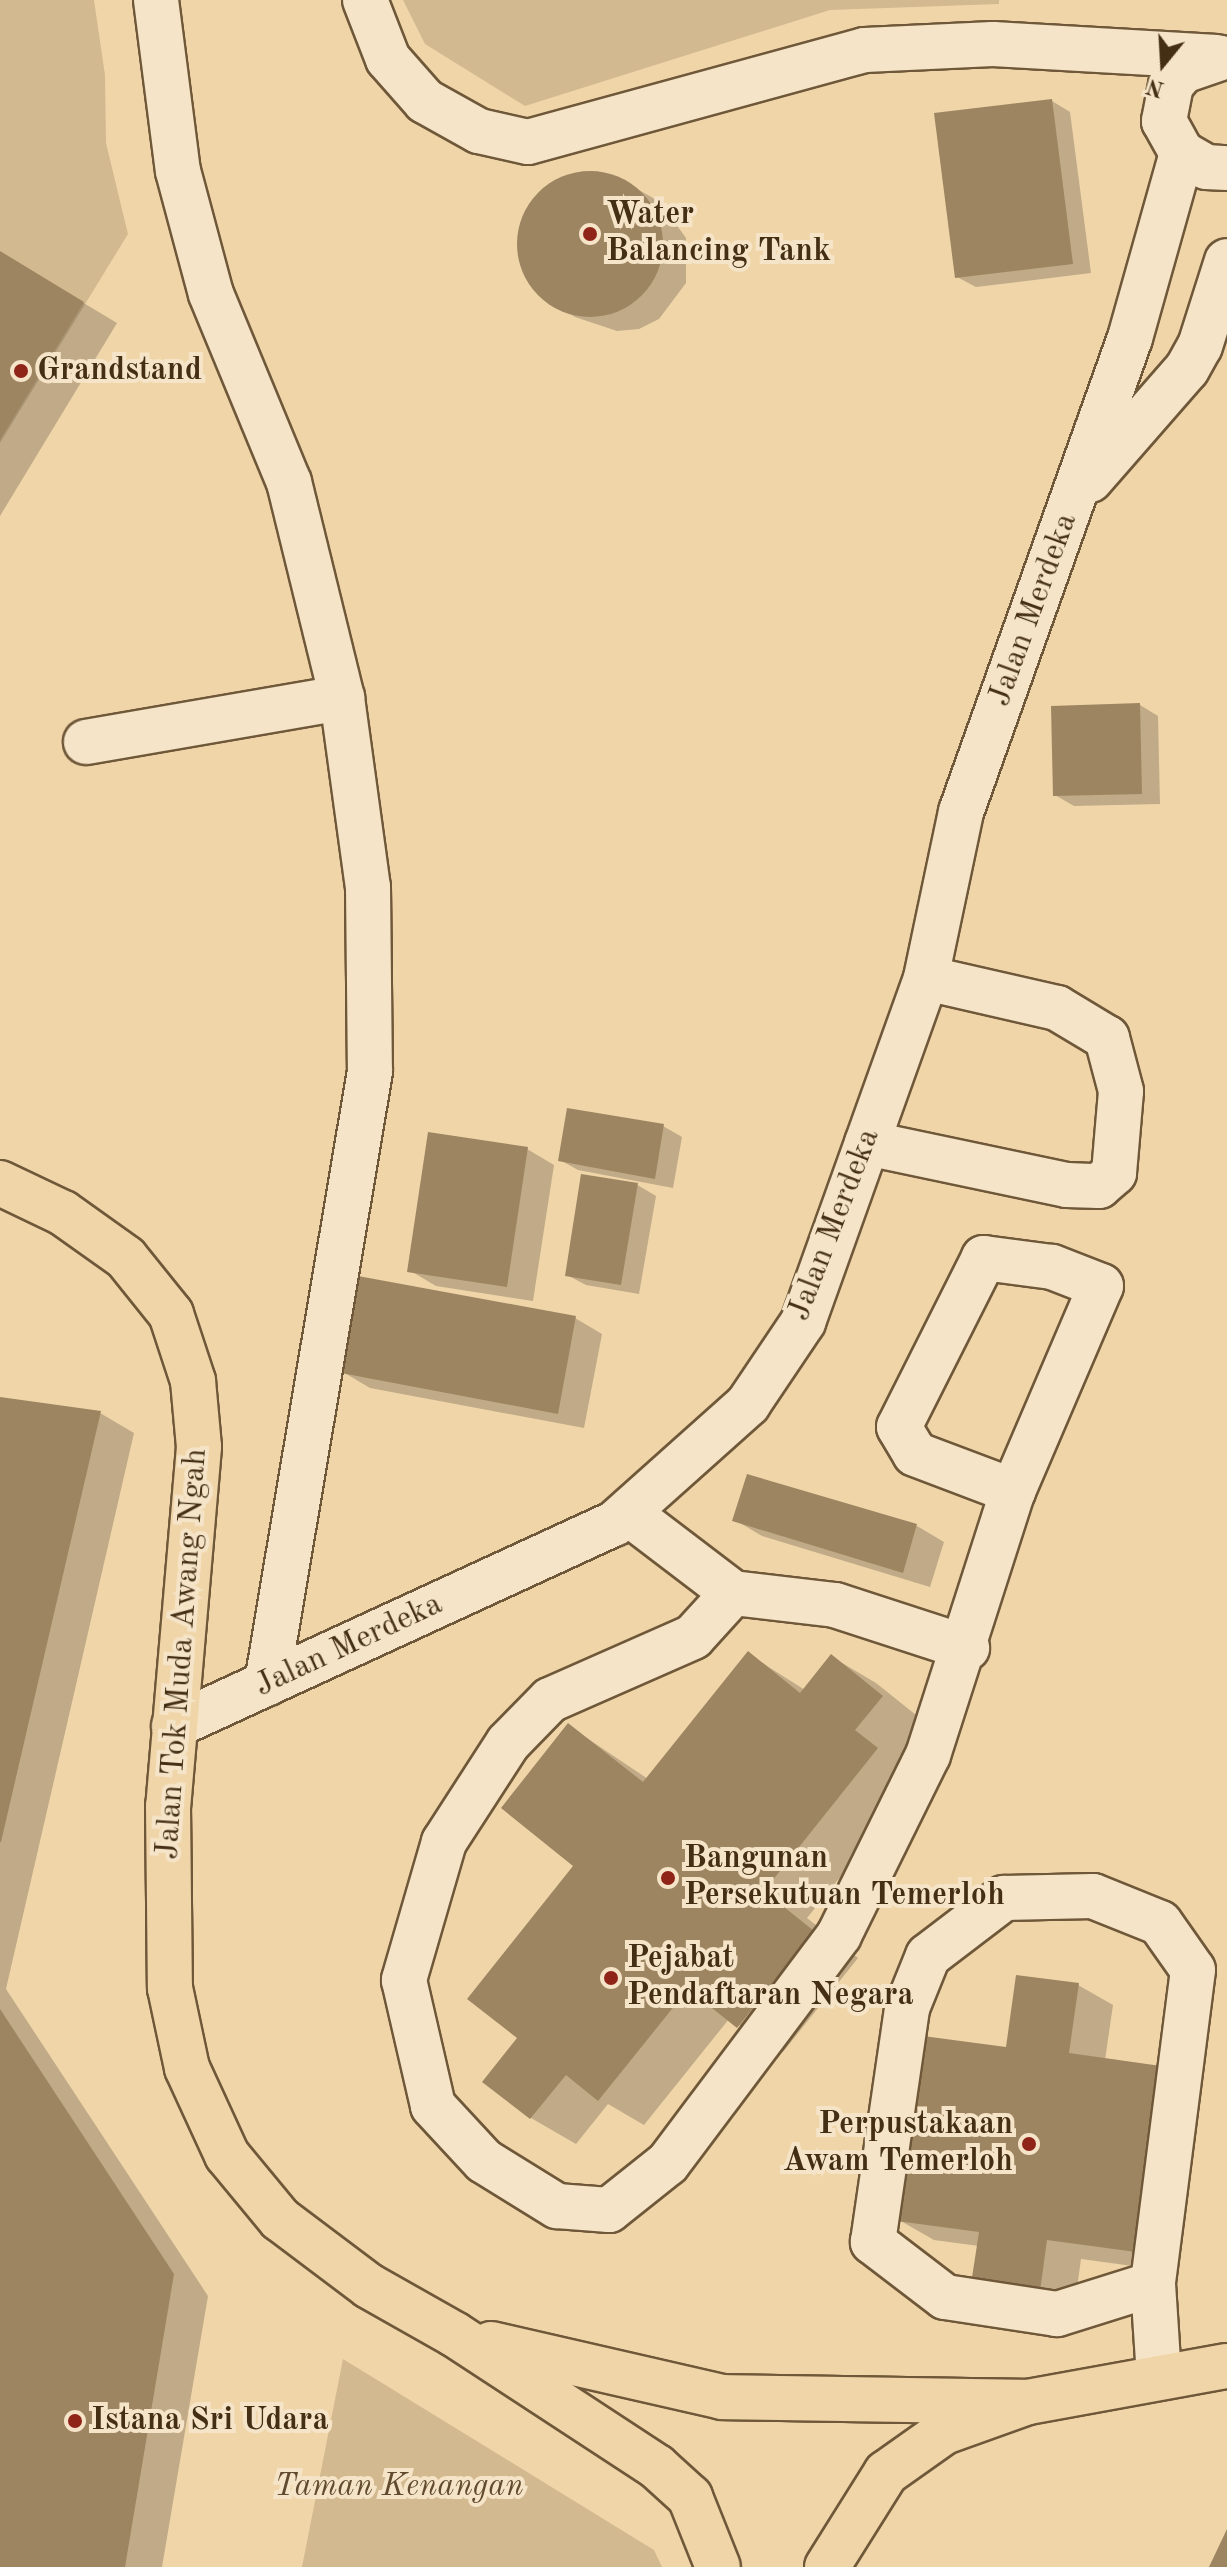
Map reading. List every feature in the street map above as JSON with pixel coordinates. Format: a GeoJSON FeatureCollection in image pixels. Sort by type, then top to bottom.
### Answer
{"type":"FeatureCollection","features":[{"type":"Feature","properties":{"kind":"main road","name":"Jalan Tok Muda Awang Ngah"},"geometry":{"type":"LineString","coordinates":[[0,1183],[63,1213],[126,1258],[171,1314],[193,1381],[199,1447],[168,1806],[170,1988],[187,2068],[227,2155],[280,2219],[369,2286],[454,2334],[657,2467],[690,2497],[718,2567]]}},
{"type":"Feature","properties":{"kind":"main road","name":"Jalan Tok Muda Awang Ngah"},"geometry":{"type":"LineString","coordinates":[[454,2334],[722,2397],[1028,2402]]}},
{"type":"Feature","properties":{"kind":"main road","name":"Jalan Tok Muda Awang Ngah"},"geometry":{"type":"LineString","coordinates":[[827,2567],[886,2473],[944,2432],[1028,2402],[1227,2366]]}},
{"type":"Feature","properties":{"kind":"street"},"geometry":{"type":"LineString","coordinates":[[156,0],[178,171],[211,294],[289,482],[342,698],[368,887],[370,1071],[267,1683]]}},
{"type":"Feature","properties":{"kind":"street"},"geometry":{"type":"LineString","coordinates":[[365,0],[388,59],[425,101],[479,131],[528,142],[865,50],[993,44],[1222,58]]}},
{"type":"Feature","properties":{"kind":"street"},"geometry":{"type":"LineString","coordinates":[[1095,52],[1165,102]]}},
{"type":"Feature","properties":{"kind":"street"},"geometry":{"type":"LineString","coordinates":[[1222,58],[1183,71],[1165,102],[1167,130],[1182,153],[1206,167],[1227,168]]}},
{"type":"Feature","properties":{"kind":"street","name":"Jalan Merdeka"},"geometry":{"type":"LineString","coordinates":[[174,1726],[614,1524],[748,1404],[803,1322],[926,978],[961,812],[1130,338],[1182,153]]}},
{"type":"Feature","properties":{"kind":"street","name":"Jalan Merdeka"},"geometry":{"type":"LineString","coordinates":[[1075,497],[1187,369],[1200,346],[1227,261]]}},
{"type":"Feature","properties":{"kind":"street"},"geometry":{"type":"LineString","coordinates":[[86,742],[342,698]]}},
{"type":"Feature","properties":{"kind":"street"},"geometry":{"type":"LineString","coordinates":[[867,1143],[1067,1185],[1099,1186],[1114,1173],[1121,1091],[1107,1038],[1057,1008],[926,978]]}},
{"type":"Feature","properties":{"kind":"street"},"geometry":{"type":"LineString","coordinates":[[733,1593],[693,1637],[550,1700],[508,1743],[444,1842],[404,1980],[433,2106],[484,2161],[557,2206],[609,2210],[668,2163],[740,2072],[839,1935],[928,1755],[967,1648],[1013,1491],[1101,1286],[1052,1267],[984,1258],[899,1427],[915,1454],[1013,1491]]}},
{"type":"Feature","properties":{"kind":"street"},"geometry":{"type":"LineString","coordinates":[[628,1513],[733,1593],[835,1605],[967,1648]]}},
{"type":"Feature","properties":{"kind":"street"},"geometry":{"type":"LineString","coordinates":[[1153,2284],[1057,2314],[945,2297],[873,2242],[907,2008],[928,1956],[1004,1898],[1093,1896],[1160,1923],[1193,1970],[1153,2284],[1159,2377]]}},
{"type":"Feature","properties":{"kind":"green space"},"geometry":{"type":"Polygon","coordinates":[[[0,0],[94,0],[105,75],[106,143],[128,234],[0,443],[0,0]]]}},
{"type":"Feature","properties":{"kind":"green space"},"geometry":{"type":"Polygon","coordinates":[[[403,0],[999,0],[999,4],[830,10],[525,106],[425,44],[403,0]]]}},
{"type":"Feature","properties":{"kind":"green space","name":"Taman Kenangan"},"geometry":{"type":"Polygon","coordinates":[[[343,2359],[654,2550],[662,2567],[302,2567],[343,2359]]]}},
{"type":"Feature","properties":{"kind":"building"},"geometry":{"type":"Polygon","coordinates":[[[1052,99],[1073,264],[955,278],[934,113],[1052,99]]]}},
{"type":"Feature","properties":{"kind":"building","name":"Water Balancing Tank"},"geometry":{"type":"Polygon","coordinates":[[[590,171],[618,177],[641,193],[657,216],[663,244],[657,272],[641,295],[618,311],[590,317],[562,311],[539,295],[523,272],[517,244],[523,216],[539,193],[562,177],[590,171]]]}},
{"type":"Feature","properties":{"kind":"building","name":"Grandstand"},"geometry":{"type":"Polygon","coordinates":[[[0,251],[84,302],[0,440],[0,251]]]}},
{"type":"Feature","properties":{"kind":"building"},"geometry":{"type":"Polygon","coordinates":[[[1140,703],[1142,794],[1053,796],[1051,706],[1140,703]]]}},
{"type":"Feature","properties":{"kind":"building"},"geometry":{"type":"Polygon","coordinates":[[[567,1108],[664,1124],[655,1179],[558,1161],[567,1108]]]}},
{"type":"Feature","properties":{"kind":"building"},"geometry":{"type":"Polygon","coordinates":[[[428,1132],[528,1147],[507,1287],[407,1272],[428,1132]]]}},
{"type":"Feature","properties":{"kind":"building"},"geometry":{"type":"Polygon","coordinates":[[[581,1174],[638,1183],[621,1285],[565,1276],[581,1174]]]}},
{"type":"Feature","properties":{"kind":"building"},"geometry":{"type":"Polygon","coordinates":[[[358,1276],[576,1316],[558,1414],[341,1373],[358,1276]]]}},
{"type":"Feature","properties":{"kind":"building"},"geometry":{"type":"Polygon","coordinates":[[[0,1397],[101,1411],[1,1842],[0,1842],[0,1397]]]}},
{"type":"Feature","properties":{"kind":"building"},"geometry":{"type":"Polygon","coordinates":[[[747,1474],[917,1524],[903,1573],[732,1521],[747,1474]]]}},
{"type":"Feature","properties":{"kind":"building","name":"Bangunan Persekutuan Temerloh"},"geometry":{"type":"Polygon","coordinates":[[[748,1651],[800,1693],[831,1654],[883,1696],[855,1730],[878,1748],[764,1891],[814,1931],[737,2028],[688,1989],[598,2101],[566,2075],[530,2119],[482,2082],[517,2038],[467,1999],[573,1866],[501,1808],[568,1723],[643,1782],[748,1651]]]}},
{"type":"Feature","properties":{"kind":"building","name":"Perpustakaan Awam Temerloh"},"geometry":{"type":"Polygon","coordinates":[[[1016,1975],[1079,1983],[1069,2053],[1161,2066],[1136,2252],[1047,2240],[1038,2306],[969,2297],[979,2232],[897,2221],[923,2036],[1006,2047],[1016,1975]]]}},
{"type":"Feature","properties":{"kind":"building","name":"Istana Sri Udara"},"geometry":{"type":"Polygon","coordinates":[[[0,2009],[174,2274],[125,2567],[0,2567],[0,2009]]]}},
{"type":"Feature","properties":{"kind":"building"},"geometry":{"type":"Polygon","coordinates":[[[1227,2529],[1227,2567],[1209,2567],[1227,2529]]]}},
{"type":"Feature","properties":{"kind":"place","name":"Water Balancing Tank"},"geometry":{"type":"Point","coordinates":[590,234]}},
{"type":"Feature","properties":{"kind":"place","name":"Grandstand"},"geometry":{"type":"Point","coordinates":[21,371]}},
{"type":"Feature","properties":{"kind":"place","name":"Bangunan Persekutuan Temerloh"},"geometry":{"type":"Point","coordinates":[668,1878]}},
{"type":"Feature","properties":{"kind":"place","name":"Pejabat Pendaftaran Negara"},"geometry":{"type":"Point","coordinates":[611,1978]}},
{"type":"Feature","properties":{"kind":"place","name":"Perpustakaan Awam Temerloh"},"geometry":{"type":"Point","coordinates":[1029,2144]}},
{"type":"Feature","properties":{"kind":"place","name":"Istana Sri Udara"},"geometry":{"type":"Point","coordinates":[75,2421]}}]}
